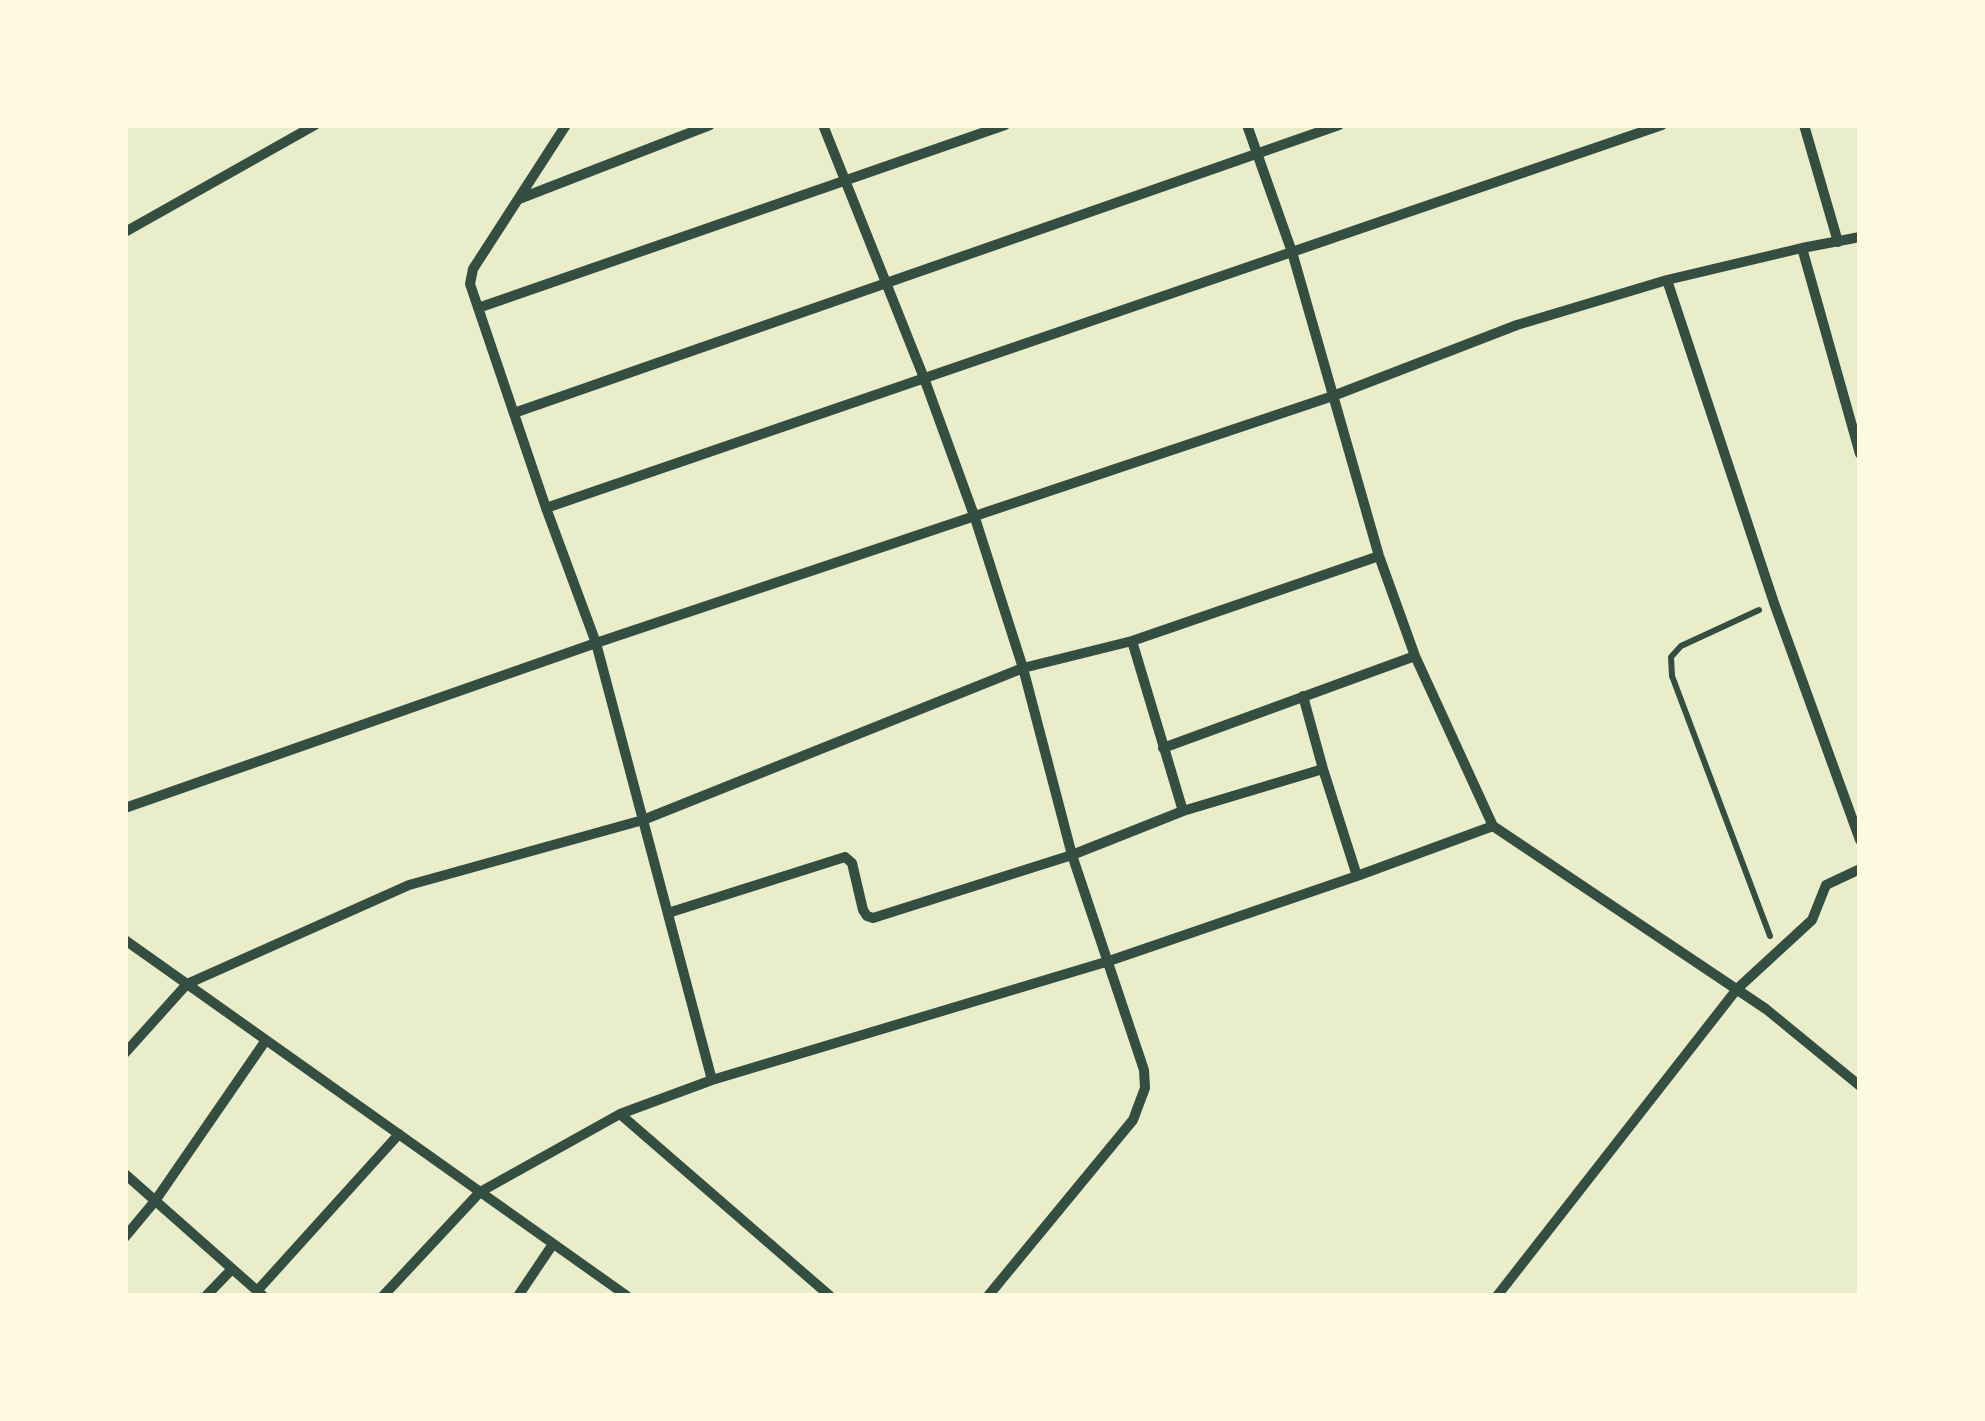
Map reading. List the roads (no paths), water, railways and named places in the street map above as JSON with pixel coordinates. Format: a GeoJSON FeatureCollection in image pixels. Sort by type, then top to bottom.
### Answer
{"type":"FeatureCollection","features":[{"type":"Feature","properties":{"kind":"street"},"geometry":{"type":"LineString","coordinates":[[125,232],[315,125]]}},
{"type":"Feature","properties":{"kind":"street"},"geometry":{"type":"LineString","coordinates":[[566,125],[470,276],[470,284],[596,643],[712,1080]]}},
{"type":"Feature","properties":{"kind":"street"},"geometry":{"type":"LineString","coordinates":[[518,199],[710,125]]}},
{"type":"Feature","properties":{"kind":"street"},"geometry":{"type":"LineString","coordinates":[[823,125],[975,518],[1023,668],[1072,855],[1144,1070],[1145,1088],[1133,1120],[988,1296]]}},
{"type":"Feature","properties":{"kind":"street"},"geometry":{"type":"LineString","coordinates":[[478,308],[1004,125]]}},
{"type":"Feature","properties":{"kind":"street"},"geometry":{"type":"LineString","coordinates":[[1247,125],[1292,252],[1380,556],[1414,656],[1493,826],[1766,1009],[1860,1086]]}},
{"type":"Feature","properties":{"kind":"street"},"geometry":{"type":"LineString","coordinates":[[514,413],[1339,125]]}},
{"type":"Feature","properties":{"kind":"street"},"geometry":{"type":"LineString","coordinates":[[546,508],[1662,125]]}},
{"type":"Feature","properties":{"kind":"street"},"geometry":{"type":"LineString","coordinates":[[1804,125],[1838,242]]}},
{"type":"Feature","properties":{"kind":"street"},"geometry":{"type":"LineString","coordinates":[[125,808],[596,643],[1333,396],[1517,325],[1667,280],[1860,237]]}},
{"type":"Feature","properties":{"kind":"street"},"geometry":{"type":"LineString","coordinates":[[1802,248],[1860,454]]}},
{"type":"Feature","properties":{"kind":"street"},"geometry":{"type":"LineString","coordinates":[[1667,280],[1774,603],[1860,840]]}},
{"type":"Feature","properties":{"kind":"street"},"geometry":{"type":"LineString","coordinates":[[125,1053],[187,984],[409,885],[643,820],[1023,668],[1132,640],[1380,556]]}},
{"type":"Feature","properties":{"kind":"street"},"geometry":{"type":"LineString","coordinates":[[1132,640],[1183,811]]}},
{"type":"Feature","properties":{"kind":"street"},"geometry":{"type":"LineString","coordinates":[[1162,748],[1414,656]]}},
{"type":"Feature","properties":{"kind":"street"},"geometry":{"type":"LineString","coordinates":[[1303,696],[1322,769],[1358,876]]}},
{"type":"Feature","properties":{"kind":"street"},"geometry":{"type":"LineString","coordinates":[[668,913],[845,857],[852,863],[864,910],[873,918],[1072,855],[1183,811],[1322,769]]}},
{"type":"Feature","properties":{"kind":"street"},"geometry":{"type":"LineString","coordinates":[[384,1296],[480,1192],[620,1114],[712,1080],[1109,961],[1493,826]]}},
{"type":"Feature","properties":{"kind":"street"},"geometry":{"type":"LineString","coordinates":[[1497,1296],[1737,990],[1812,920],[1826,886],[1860,869]]}},
{"type":"Feature","properties":{"kind":"street"},"geometry":{"type":"LineString","coordinates":[[125,940],[627,1296]]}},
{"type":"Feature","properties":{"kind":"street"},"geometry":{"type":"LineString","coordinates":[[125,1237],[155,1201],[266,1040]]}},
{"type":"Feature","properties":{"kind":"street"},"geometry":{"type":"LineString","coordinates":[[620,1114],[830,1296]]}},
{"type":"Feature","properties":{"kind":"street"},"geometry":{"type":"LineString","coordinates":[[125,1174],[260,1294],[399,1134]]}},
{"type":"Feature","properties":{"kind":"street"},"geometry":{"type":"LineString","coordinates":[[518,1296],[553,1244]]}},
{"type":"Feature","properties":{"kind":"street"},"geometry":{"type":"LineString","coordinates":[[206,1296],[232,1269]]}}]}
